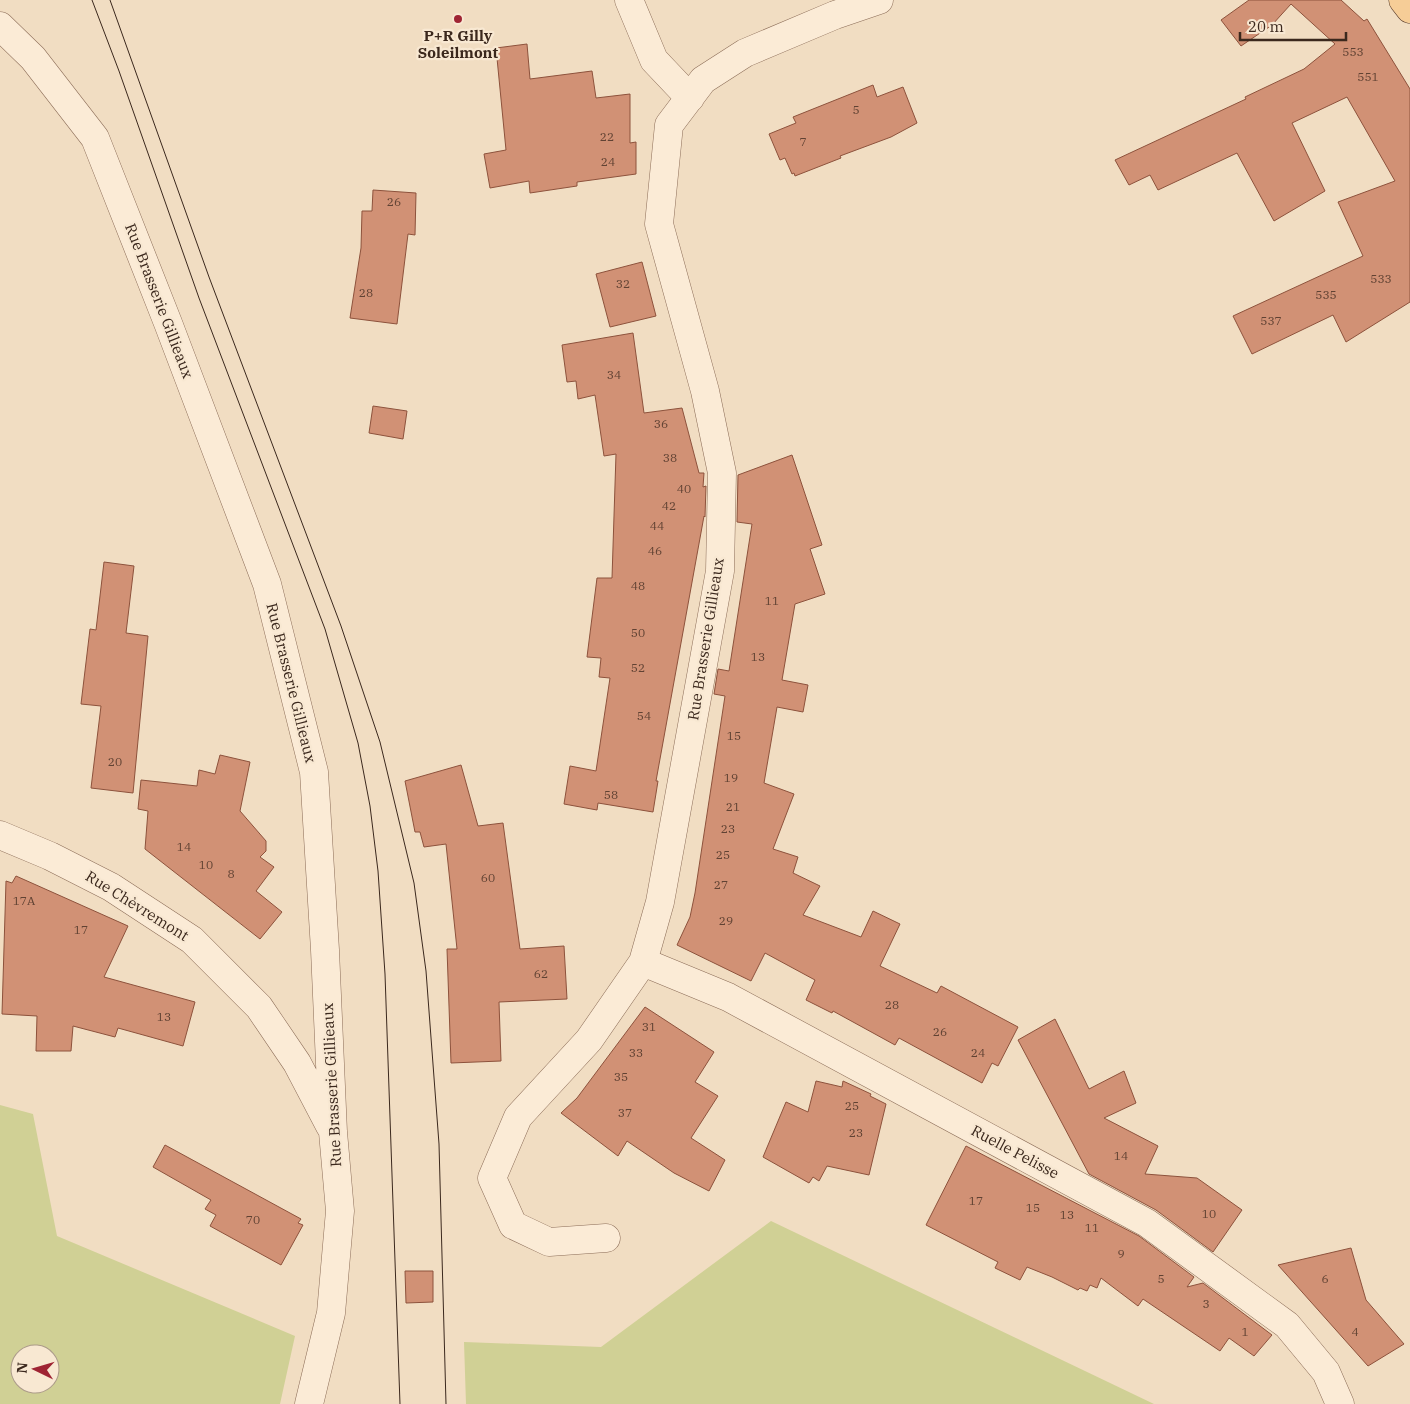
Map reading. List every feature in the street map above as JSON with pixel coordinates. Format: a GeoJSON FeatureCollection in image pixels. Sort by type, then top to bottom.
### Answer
{"type":"FeatureCollection","features":[{"type":"Feature","properties":{"kind":"main road"},"geometry":{"type":"LineString","coordinates":[[1403,0],[1410,9]]}},
{"type":"Feature","properties":{"kind":"street"},"geometry":{"type":"LineString","coordinates":[[629,0],[654,60],[690,98]]}},
{"type":"Feature","properties":{"kind":"street","name":"Rue Brasserie Gillieaux"},"geometry":{"type":"LineString","coordinates":[[606,1238],[549,1242],[513,1224],[492,1178],[518,1117],[589,1040],[643,962],[660,902],[720,570],[722,473],[705,391],[659,224],[669,125],[703,80],[745,53],[835,15],[879,0]]}},
{"type":"Feature","properties":{"kind":"street","name":"Rue Brasserie Gillieaux"},"geometry":{"type":"LineString","coordinates":[[0,26],[33,58],[95,138],[168,323],[266,584],[314,772],[326,950],[332,1132],[340,1211],[331,1314],[309,1404]]}},
{"type":"Feature","properties":{"kind":"street","name":"Rue Chèvremont"},"geometry":{"type":"LineString","coordinates":[[0,835],[50,856],[111,887],[192,940],[259,1008],[297,1063],[332,1132]]}},
{"type":"Feature","properties":{"kind":"street","name":"Ruelle Pelisse"},"geometry":{"type":"LineString","coordinates":[[643,962],[728,997],[1147,1224],[1287,1325],[1326,1372],[1340,1404]]}},
{"type":"Feature","properties":{"kind":"green space"},"geometry":{"type":"Polygon","coordinates":[[[0,1105],[33,1114],[57,1236],[295,1336],[280,1404],[0,1404],[0,1105]]]}},
{"type":"Feature","properties":{"kind":"green space"},"geometry":{"type":"Polygon","coordinates":[[[771,1221],[1154,1404],[466,1404],[464,1342],[601,1347],[771,1221]]]}},
{"type":"Feature","properties":{"kind":"building"},"geometry":{"type":"Polygon","coordinates":[[[1249,0],[1341,0],[1364,21],[1367,19],[1410,89],[1410,302],[1346,342],[1333,315],[1252,354],[1233,316],[1363,256],[1338,202],[1395,181],[1347,97],[1292,123],[1325,191],[1274,221],[1237,153],[1158,190],[1150,175],[1129,185],[1115,160],[1246,99],[1245,97],[1304,69],[1335,44],[1291,4],[1272,25],[1241,46],[1221,20],[1249,0]]]}},
{"type":"Feature","properties":{"kind":"building"},"geometry":{"type":"Polygon","coordinates":[[[527,44],[530,79],[592,71],[596,98],[630,94],[630,143],[636,142],[636,174],[577,182],[577,186],[530,193],[529,181],[490,188],[484,154],[506,150],[496,48],[527,44]]]}},
{"type":"Feature","properties":{"kind":"building"},"geometry":{"type":"Polygon","coordinates":[[[873,85],[877,97],[903,87],[917,123],[891,137],[840,156],[841,158],[795,176],[794,173],[792,174],[785,158],[780,160],[769,134],[796,123],[793,117],[873,85]]]}},
{"type":"Feature","properties":{"kind":"building"},"geometry":{"type":"Polygon","coordinates":[[[373,190],[416,193],[415,235],[408,234],[397,324],[350,318],[361,248],[362,211],[372,211],[373,190]]]}},
{"type":"Feature","properties":{"kind":"building"},"geometry":{"type":"Polygon","coordinates":[[[642,262],[656,316],[610,327],[596,274],[642,262]]]}},
{"type":"Feature","properties":{"kind":"building"},"geometry":{"type":"Polygon","coordinates":[[[633,333],[644,413],[682,408],[699,473],[704,473],[703,487],[706,486],[705,517],[656,781],[658,781],[653,812],[598,803],[597,810],[564,804],[570,766],[596,771],[610,678],[599,677],[601,658],[587,657],[597,578],[612,578],[616,454],[604,456],[595,395],[578,399],[576,381],[567,382],[562,345],[633,333]]]}},
{"type":"Feature","properties":{"kind":"building"},"geometry":{"type":"Polygon","coordinates":[[[373,406],[407,411],[403,439],[369,433],[373,406]]]}},
{"type":"Feature","properties":{"kind":"building"},"geometry":{"type":"Polygon","coordinates":[[[792,455],[822,545],[810,549],[825,594],[795,604],[782,680],[808,685],[803,712],[777,707],[764,783],[794,794],[773,849],[798,857],[793,873],[820,886],[803,915],[861,937],[873,911],[900,924],[880,966],[937,993],[941,986],[1018,1027],[998,1066],[992,1063],[982,1083],[899,1038],[895,1045],[833,1011],[832,1013],[806,1000],[815,980],[765,953],[751,981],[677,945],[690,917],[695,893],[725,696],[714,694],[718,669],[729,671],[752,524],[737,522],[738,475],[792,455]]]}},
{"type":"Feature","properties":{"kind":"building"},"geometry":{"type":"Polygon","coordinates":[[[104,562],[134,566],[126,633],[148,636],[133,793],[91,788],[101,706],[81,704],[90,629],[96,630],[104,562]]]}},
{"type":"Feature","properties":{"kind":"building"},"geometry":{"type":"Polygon","coordinates":[[[220,755],[250,762],[240,811],[266,841],[266,851],[260,857],[274,867],[256,891],[282,912],[260,939],[145,849],[148,811],[138,809],[141,780],[197,786],[199,770],[215,774],[220,755]]]}},
{"type":"Feature","properties":{"kind":"building"},"geometry":{"type":"Polygon","coordinates":[[[461,765],[478,826],[503,823],[520,949],[564,946],[567,999],[499,1002],[501,1061],[451,1063],[447,949],[457,949],[446,844],[424,847],[420,832],[415,832],[405,781],[461,765]]]}},
{"type":"Feature","properties":{"kind":"building"},"geometry":{"type":"Polygon","coordinates":[[[16,876],[128,926],[104,977],[195,1002],[183,1046],[118,1028],[115,1037],[73,1026],[71,1051],[36,1051],[37,1016],[2,1014],[6,881],[12,883],[16,876]]]}},
{"type":"Feature","properties":{"kind":"building"},"geometry":{"type":"Polygon","coordinates":[[[645,1007],[714,1052],[695,1082],[718,1096],[691,1138],[725,1160],[709,1191],[674,1173],[627,1141],[618,1156],[561,1113],[577,1098],[645,1007]]]}},
{"type":"Feature","properties":{"kind":"building"},"geometry":{"type":"Polygon","coordinates":[[[1055,1019],[1089,1089],[1124,1071],[1136,1103],[1104,1118],[1158,1146],[1145,1174],[1197,1178],[1242,1210],[1213,1252],[1156,1210],[1089,1174],[1018,1040],[1055,1019]]]}},
{"type":"Feature","properties":{"kind":"building"},"geometry":{"type":"Polygon","coordinates":[[[816,1081],[842,1087],[843,1081],[871,1094],[870,1096],[886,1104],[869,1175],[827,1166],[819,1181],[813,1177],[809,1183],[763,1157],[786,1102],[808,1112],[816,1081]]]}},
{"type":"Feature","properties":{"kind":"building"},"geometry":{"type":"Polygon","coordinates":[[[165,1145],[301,1219],[298,1223],[303,1225],[281,1265],[210,1226],[216,1215],[205,1209],[211,1200],[153,1167],[165,1145]]]}},
{"type":"Feature","properties":{"kind":"building"},"geometry":{"type":"Polygon","coordinates":[[[966,1146],[1139,1236],[1194,1277],[1187,1287],[1203,1283],[1272,1335],[1254,1356],[1229,1338],[1220,1351],[1143,1299],[1138,1306],[1101,1278],[1097,1288],[1090,1285],[1087,1291],[1080,1288],[1078,1290],[1027,1267],[1020,1280],[995,1268],[998,1262],[926,1225],[966,1146]]]}},
{"type":"Feature","properties":{"kind":"building"},"geometry":{"type":"Polygon","coordinates":[[[1351,1248],[1366,1300],[1404,1344],[1368,1366],[1278,1265],[1351,1248]]]}},
{"type":"Feature","properties":{"kind":"building"},"geometry":{"type":"Polygon","coordinates":[[[405,1271],[433,1271],[433,1302],[406,1303],[405,1271]]]}},
{"type":"Feature","properties":{"kind":"tram line"},"geometry":{"type":"LineString","coordinates":[[92,0],[199,298],[325,629],[358,743],[370,806],[378,871],[385,974],[400,1404]]}},
{"type":"Feature","properties":{"kind":"tram line"},"geometry":{"type":"LineString","coordinates":[[110,0],[209,277],[341,626],[380,742],[414,883],[426,971],[439,1144],[446,1404]]}},
{"type":"Feature","properties":{"kind":"place","name":"P+R Gilly Soleilmont"},"geometry":{"type":"Point","coordinates":[458,19]}}]}
